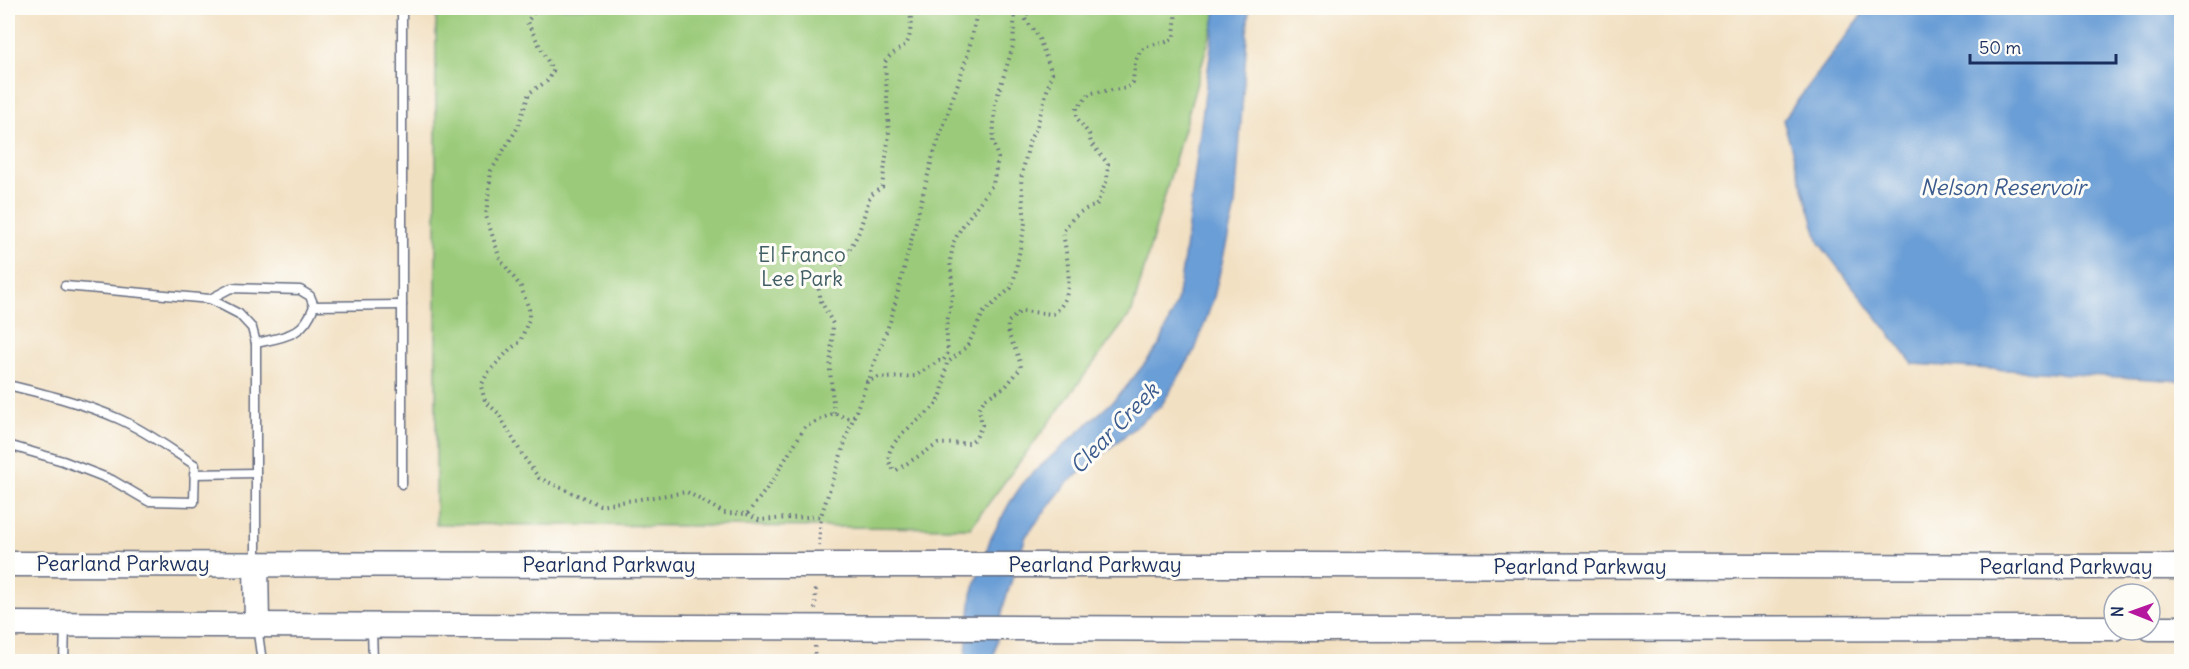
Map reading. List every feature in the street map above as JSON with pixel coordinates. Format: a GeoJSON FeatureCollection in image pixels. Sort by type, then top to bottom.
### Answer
{"type":"FeatureCollection","features":[{"type":"Feature","properties":{"kind":"main road","name":"Pearland Parkway"},"geometry":{"type":"LineString","coordinates":[[8,564],[2181,567]]}},
{"type":"Feature","properties":{"kind":"main road"},"geometry":{"type":"LineString","coordinates":[[256,564],[257,624]]}},
{"type":"Feature","properties":{"kind":"main road"},"geometry":{"type":"LineString","coordinates":[[8,624],[1302,629],[2102,628]]}},
{"type":"Feature","properties":{"kind":"main road"},"geometry":{"type":"LineString","coordinates":[[2162,628],[2181,627]]}},
{"type":"Feature","properties":{"kind":"lane"},"geometry":{"type":"LineString","coordinates":[[402,8],[402,484]]}},
{"type":"Feature","properties":{"kind":"lane"},"geometry":{"type":"LineString","coordinates":[[65,286],[210,299],[238,314],[252,328],[256,344],[256,564]]}},
{"type":"Feature","properties":{"kind":"lane"},"geometry":{"type":"LineString","coordinates":[[210,299],[231,288],[300,290],[310,296],[314,306],[310,317],[301,329],[284,337],[256,344]]}},
{"type":"Feature","properties":{"kind":"lane"},"geometry":{"type":"LineString","coordinates":[[314,306],[402,305]]}},
{"type":"Feature","properties":{"kind":"lane"},"geometry":{"type":"LineString","coordinates":[[8,385],[45,394],[120,420],[156,440],[195,465],[194,502],[148,501],[112,480],[63,461],[8,446]]}},
{"type":"Feature","properties":{"kind":"lane"},"geometry":{"type":"LineString","coordinates":[[194,474],[256,473]]}},
{"type":"Feature","properties":{"kind":"lane"},"geometry":{"type":"LineString","coordinates":[[64,662],[65,624]]}},
{"type":"Feature","properties":{"kind":"lane"},"geometry":{"type":"LineString","coordinates":[[257,624],[262,662]]}},
{"type":"Feature","properties":{"kind":"lane"},"geometry":{"type":"LineString","coordinates":[[372,625],[373,662]]}},
{"type":"Feature","properties":{"kind":"path"},"geometry":{"type":"LineString","coordinates":[[537,8],[527,22],[553,71],[547,81],[530,93],[518,128],[490,171],[486,216],[500,259],[520,287],[529,309],[529,319],[520,342],[510,349],[487,374],[481,386],[485,401],[498,413],[539,478],[600,505],[687,492],[724,513],[747,514],[759,520],[821,516]]}},
{"type":"Feature","properties":{"kind":"path"},"geometry":{"type":"LineString","coordinates":[[834,413],[830,370],[833,324],[821,301],[818,286],[839,269],[859,232],[870,196],[882,187],[889,134],[885,62],[892,52],[906,45],[909,38],[911,8]]}},
{"type":"Feature","properties":{"kind":"path"},"geometry":{"type":"LineString","coordinates":[[819,548],[821,516],[866,382],[891,319],[932,159],[968,54],[978,8]]}},
{"type":"Feature","properties":{"kind":"path"},"geometry":{"type":"LineString","coordinates":[[866,382],[879,377],[915,376],[939,361],[943,361],[948,353],[946,327],[953,293],[950,261],[954,241],[961,228],[993,184],[998,158],[993,142],[994,104],[1013,46],[1015,8]]}},
{"type":"Feature","properties":{"kind":"path"},"geometry":{"type":"LineString","coordinates":[[1029,8],[1026,20],[1038,36],[1052,73],[1036,129],[1030,139],[1021,179],[1025,223],[1015,275],[1011,288],[982,313],[967,347],[947,363],[939,400],[908,427],[890,449],[890,460],[895,471],[939,444],[969,443],[976,438],[982,425],[979,408],[985,399],[1006,386],[1021,368],[1020,357],[1007,330],[1008,322],[1021,311],[1053,314],[1064,304],[1069,271],[1063,232],[1069,221],[1088,207],[1096,206],[1107,180],[1108,164],[1091,143],[1089,134],[1077,118],[1077,108],[1090,93],[1126,88],[1133,82],[1134,62],[1141,51],[1151,45],[1163,45],[1174,38],[1176,8]]}},
{"type":"Feature","properties":{"kind":"path"},"geometry":{"type":"LineString","coordinates":[[747,514],[769,486],[805,427],[834,413],[847,418],[855,415]]}},
{"type":"Feature","properties":{"kind":"path"},"geometry":{"type":"LineString","coordinates":[[815,610],[816,579]]}},
{"type":"Feature","properties":{"kind":"path"},"geometry":{"type":"LineString","coordinates":[[815,641],[816,662]]}},
{"type":"Feature","properties":{"kind":"green space","name":"El Franco Lee Park"},"geometry":{"type":"Polygon","coordinates":[[[436,8],[1218,8],[1132,312],[970,528],[436,524],[436,8]]]}},
{"type":"Feature","properties":{"kind":"water","name":"Clear Creek"},"geometry":{"type":"Polygon","coordinates":[[[1216,8],[1249,8],[1235,207],[1214,297],[1195,350],[1161,406],[1066,484],[1026,536],[1004,604],[993,661],[965,662],[972,594],[990,540],[1009,504],[1025,480],[1127,386],[1160,344],[1177,301],[1216,8]]]}},
{"type":"Feature","properties":{"kind":"water","name":"Nelson Reservoir"},"geometry":{"type":"Polygon","coordinates":[[[1867,8],[2181,8],[2181,381],[1913,364],[1819,243],[1783,120],[1867,8]]]}}]}
